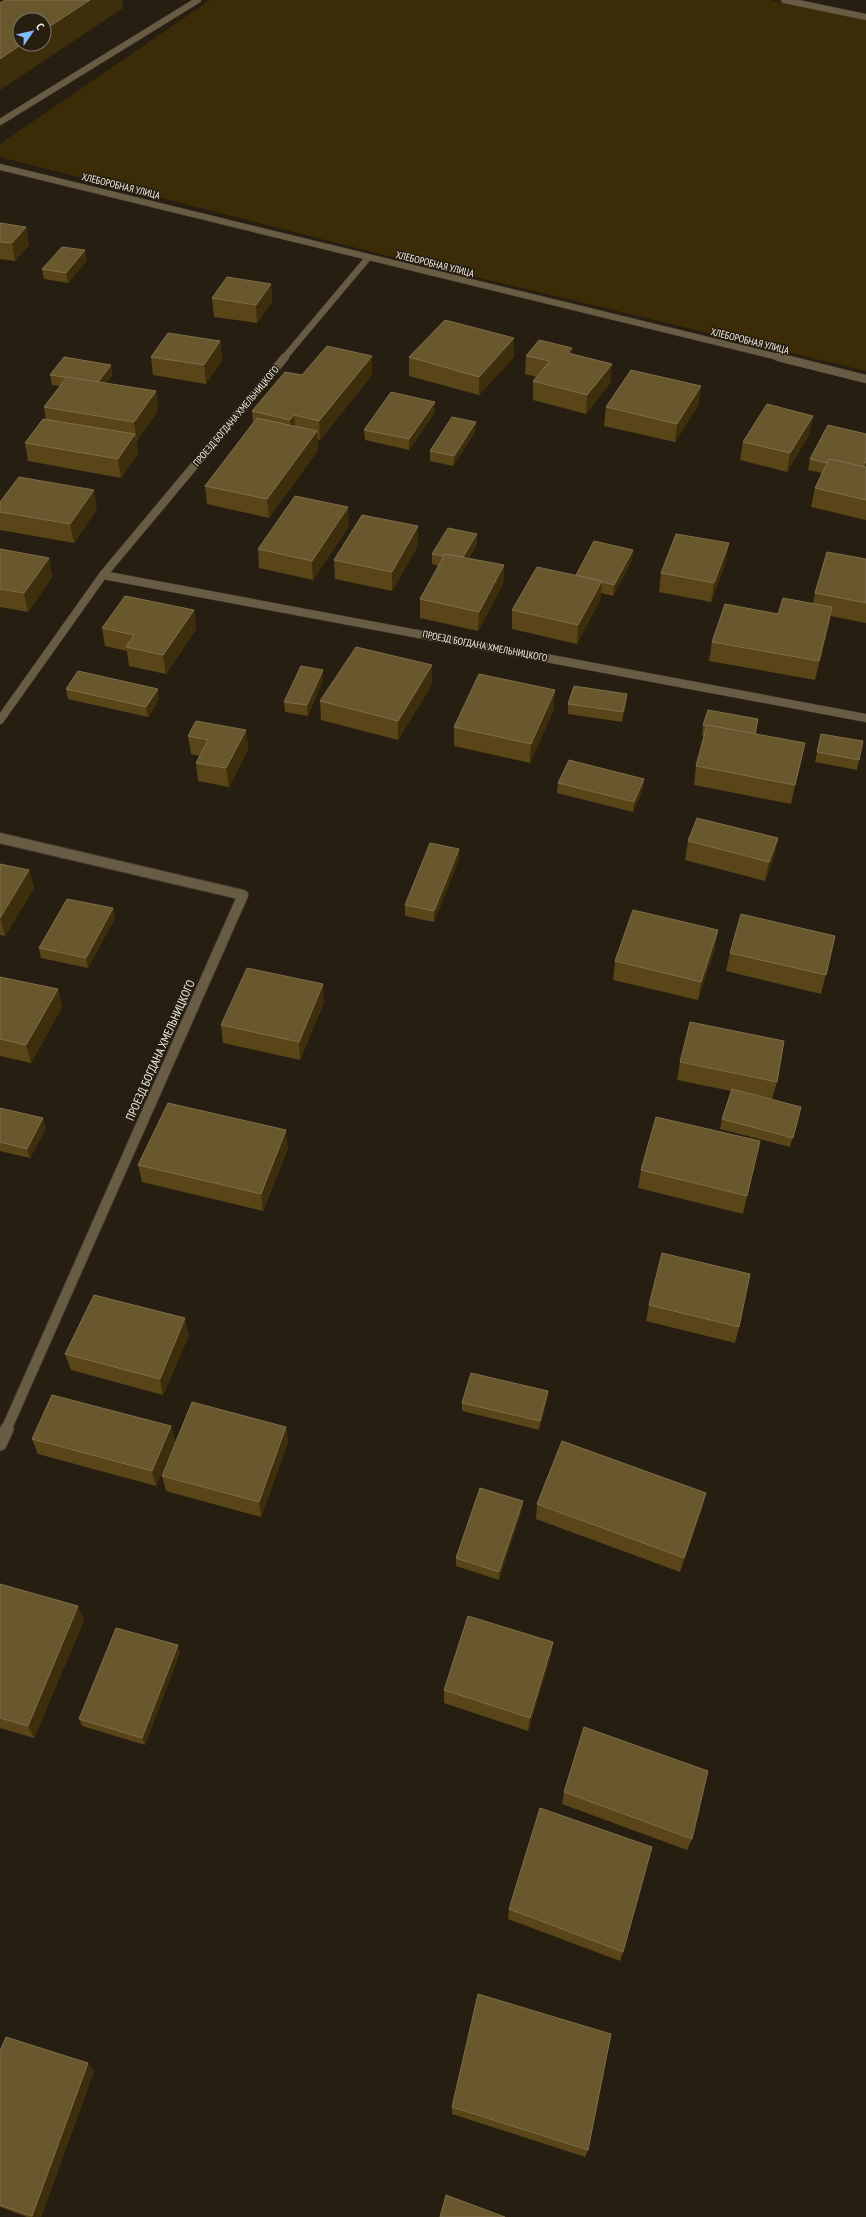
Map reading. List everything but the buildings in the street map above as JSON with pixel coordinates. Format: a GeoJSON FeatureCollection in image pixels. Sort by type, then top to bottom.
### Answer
{"type":"FeatureCollection","features":[{"type":"Feature","properties":{"kind":"street"},"geometry":{"type":"LineString","coordinates":[[0,122],[198,0]]}},
{"type":"Feature","properties":{"kind":"street"},"geometry":{"type":"LineString","coordinates":[[784,0],[866,17]]}},
{"type":"Feature","properties":{"kind":"street","name":"ХЛЕБОРОБНАЯ УЛИЦА"},"geometry":{"type":"LineString","coordinates":[[0,167],[866,379]]}},
{"type":"Feature","properties":{"kind":"street","name":"ПРОЕЗД БОГДАНА ХМЕЛЬНИЦКОГО"},"geometry":{"type":"LineString","coordinates":[[0,720],[103,574],[368,258]]}},
{"type":"Feature","properties":{"kind":"street","name":"ПРОЕЗД БОГДАНА ХМЕЛЬНИЦКОГО"},"geometry":{"type":"LineString","coordinates":[[103,574],[866,718]]}},
{"type":"Feature","properties":{"kind":"street","name":"ПРОЕЗД БОГДАНА ХМЕЛЬНИЦКОГО"},"geometry":{"type":"LineString","coordinates":[[0,838],[243,895],[0,1444]]}},
{"type":"Feature","properties":{"kind":"shaded area"},"geometry":{"type":"Polygon","coordinates":[[[210,0],[770,0],[866,20],[866,371],[376,253],[0,157],[0,144],[210,0]]]}}]}
